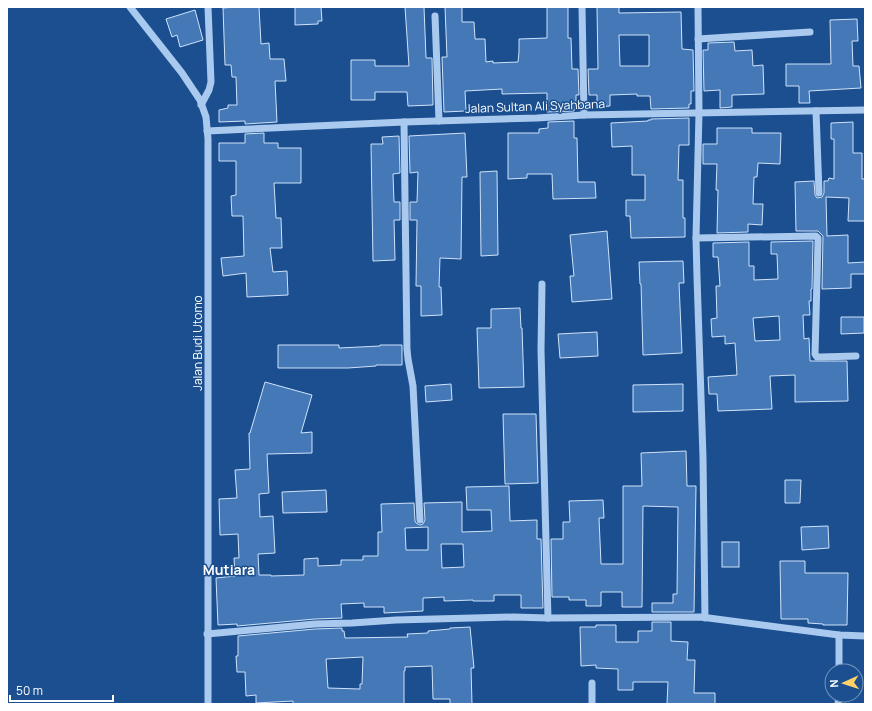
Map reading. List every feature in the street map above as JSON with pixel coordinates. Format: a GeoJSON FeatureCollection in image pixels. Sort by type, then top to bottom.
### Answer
{"type":"FeatureCollection","features":[{"type":"Feature","properties":{"kind":"street","name":"Jalan Budi Utomo"},"geometry":{"type":"LineString","coordinates":[[130,7],[182,73],[200,100],[206,117],[208,139],[208,704]]}},
{"type":"Feature","properties":{"kind":"street"},"geometry":{"type":"LineString","coordinates":[[202,106],[211,82],[208,7]]}},
{"type":"Feature","properties":{"kind":"street"},"geometry":{"type":"LineString","coordinates":[[582,7],[584,115]]}},
{"type":"Feature","properties":{"kind":"street"},"geometry":{"type":"LineString","coordinates":[[698,7],[696,238],[703,457],[704,618]]}},
{"type":"Feature","properties":{"kind":"street"},"geometry":{"type":"LineString","coordinates":[[435,16],[439,121]]}},
{"type":"Feature","properties":{"kind":"street"},"geometry":{"type":"LineString","coordinates":[[698,39],[810,32]]}},
{"type":"Feature","properties":{"kind":"street","name":"Jalan Sultan Ali Syahbana"},"geometry":{"type":"LineString","coordinates":[[207,131],[584,115],[865,110]]}},
{"type":"Feature","properties":{"kind":"street"},"geometry":{"type":"LineString","coordinates":[[816,111],[819,193]]}},
{"type":"Feature","properties":{"kind":"street"},"geometry":{"type":"LineString","coordinates":[[404,122],[407,349],[414,386],[420,520]]}},
{"type":"Feature","properties":{"kind":"street"},"geometry":{"type":"LineString","coordinates":[[696,238],[816,236],[818,241],[815,354],[817,357],[856,356]]}},
{"type":"Feature","properties":{"kind":"street"},"geometry":{"type":"LineString","coordinates":[[542,284],[541,350],[548,618]]}},
{"type":"Feature","properties":{"kind":"street"},"geometry":{"type":"LineString","coordinates":[[207,634],[315,624],[513,617],[704,618],[839,635],[865,636]]}},
{"type":"Feature","properties":{"kind":"street"},"geometry":{"type":"LineString","coordinates":[[839,635],[839,663]]}},
{"type":"Feature","properties":{"kind":"street"},"geometry":{"type":"LineString","coordinates":[[592,684],[592,704]]}},
{"type":"Feature","properties":{"kind":"building"},"geometry":{"type":"Polygon","coordinates":[[[259,7],[261,44],[269,43],[270,59],[284,59],[286,81],[275,81],[277,122],[245,124],[245,121],[219,122],[219,110],[228,108],[228,105],[237,105],[236,77],[232,77],[231,65],[225,65],[223,8],[259,7]]]}},
{"type":"Feature","properties":{"kind":"building"},"geometry":{"type":"Polygon","coordinates":[[[295,7],[321,7],[322,21],[318,21],[318,24],[295,25],[295,7]]]}},
{"type":"Feature","properties":{"kind":"building"},"geometry":{"type":"Polygon","coordinates":[[[405,7],[424,7],[426,58],[432,58],[433,105],[408,106],[407,92],[375,92],[375,100],[351,100],[351,60],[375,60],[375,66],[409,66],[405,7]]]}},
{"type":"Feature","properties":{"kind":"building"},"geometry":{"type":"Polygon","coordinates":[[[445,7],[462,7],[462,22],[474,22],[475,39],[485,39],[486,62],[493,61],[493,63],[518,62],[519,39],[547,38],[547,7],[568,7],[568,38],[571,38],[572,69],[578,69],[579,95],[576,95],[576,109],[574,109],[574,111],[547,112],[547,93],[502,94],[502,89],[465,91],[466,111],[444,112],[442,57],[447,57],[445,7]]]}},
{"type":"Feature","properties":{"kind":"building"},"geometry":{"type":"Polygon","coordinates":[[[597,7],[619,7],[619,13],[681,12],[682,49],[693,50],[694,91],[691,91],[691,104],[689,104],[689,108],[651,109],[650,96],[637,96],[637,94],[610,95],[610,106],[597,107],[597,95],[589,95],[588,69],[598,69],[597,7]],[[619,35],[620,66],[649,66],[649,35],[619,35]]]}},
{"type":"Feature","properties":{"kind":"building"},"geometry":{"type":"Polygon","coordinates":[[[195,10],[203,40],[180,47],[177,35],[172,37],[166,19],[195,10]]]}},
{"type":"Feature","properties":{"kind":"building"},"geometry":{"type":"Polygon","coordinates":[[[857,19],[858,41],[852,41],[853,66],[859,66],[861,88],[809,91],[810,103],[799,103],[799,86],[786,86],[786,64],[831,64],[830,20],[857,19]]]}},
{"type":"Feature","properties":{"kind":"building"},"geometry":{"type":"Polygon","coordinates":[[[734,42],[735,51],[752,50],[753,66],[763,65],[764,94],[732,95],[732,107],[720,108],[720,90],[704,91],[703,50],[708,50],[708,43],[734,42]]]}},
{"type":"Feature","properties":{"kind":"building"},"geometry":{"type":"Polygon","coordinates":[[[689,118],[689,145],[679,145],[678,180],[683,180],[683,218],[685,218],[685,237],[631,238],[630,216],[626,216],[626,200],[645,200],[645,175],[632,175],[632,146],[612,147],[611,123],[648,121],[651,119],[689,118]]]}},
{"type":"Feature","properties":{"kind":"building"},"geometry":{"type":"Polygon","coordinates":[[[574,121],[574,138],[577,138],[578,182],[595,182],[596,198],[553,199],[552,174],[527,174],[527,178],[508,179],[508,133],[539,133],[539,129],[548,128],[548,122],[574,121]]]}},
{"type":"Feature","properties":{"kind":"building"},"geometry":{"type":"Polygon","coordinates":[[[853,122],[853,153],[862,153],[862,179],[865,179],[865,221],[848,221],[849,198],[826,197],[827,236],[848,235],[848,263],[865,262],[865,274],[851,274],[851,288],[822,289],[823,236],[818,231],[796,231],[795,182],[814,181],[815,195],[817,198],[822,197],[824,193],[824,181],[828,181],[829,178],[834,179],[834,139],[831,139],[831,123],[853,122]]]}},
{"type":"Feature","properties":{"kind":"building"},"geometry":{"type":"Polygon","coordinates":[[[717,128],[752,128],[752,133],[781,133],[780,164],[758,163],[757,177],[754,177],[753,204],[763,204],[762,225],[748,224],[748,232],[717,233],[717,164],[703,164],[703,144],[717,144],[717,128]]]}},
{"type":"Feature","properties":{"kind":"building"},"geometry":{"type":"Polygon","coordinates":[[[264,133],[264,143],[278,143],[278,148],[301,148],[301,183],[274,183],[276,218],[281,218],[282,248],[270,248],[273,272],[287,271],[288,295],[247,297],[246,273],[223,276],[221,258],[244,256],[243,216],[232,216],[231,196],[236,195],[236,161],[219,161],[219,143],[245,143],[245,134],[264,133]]]}},
{"type":"Feature","properties":{"kind":"building"},"geometry":{"type":"Polygon","coordinates":[[[465,133],[467,177],[462,177],[461,259],[440,258],[439,287],[441,287],[442,315],[421,316],[421,286],[416,286],[417,220],[410,220],[410,202],[417,202],[418,172],[410,173],[409,136],[465,133]]]}},
{"type":"Feature","properties":{"kind":"building"},"geometry":{"type":"Polygon","coordinates":[[[399,136],[400,173],[393,174],[394,202],[400,202],[400,220],[394,220],[395,260],[373,261],[371,144],[383,144],[382,137],[399,136]]]}},
{"type":"Feature","properties":{"kind":"building"},"geometry":{"type":"Polygon","coordinates":[[[497,171],[498,255],[481,256],[480,172],[497,171]]]}},
{"type":"Feature","properties":{"kind":"building"},"geometry":{"type":"Polygon","coordinates":[[[607,231],[612,299],[572,302],[570,276],[574,276],[570,235],[607,231]]]}},
{"type":"Feature","properties":{"kind":"building"},"geometry":{"type":"Polygon","coordinates":[[[813,241],[812,289],[811,301],[809,301],[810,315],[803,315],[804,339],[809,338],[810,361],[847,361],[848,401],[795,402],[795,375],[770,376],[772,409],[718,411],[717,394],[709,394],[708,377],[737,375],[735,343],[725,344],[725,336],[712,337],[711,319],[717,318],[716,286],[720,286],[718,257],[713,257],[713,243],[749,242],[749,266],[754,266],[754,280],[778,279],[777,254],[771,254],[771,242],[813,241]],[[779,316],[753,318],[755,341],[780,340],[779,316]]]}},
{"type":"Feature","properties":{"kind":"building"},"geometry":{"type":"Polygon","coordinates":[[[683,261],[684,283],[679,283],[682,353],[643,355],[639,262],[683,261]]]}},
{"type":"Feature","properties":{"kind":"building"},"geometry":{"type":"Polygon","coordinates":[[[520,308],[524,387],[479,388],[477,328],[491,328],[491,309],[520,308]]]}},
{"type":"Feature","properties":{"kind":"building"},"geometry":{"type":"Polygon","coordinates":[[[841,317],[864,317],[864,333],[841,334],[841,317]]]}},
{"type":"Feature","properties":{"kind":"building"},"geometry":{"type":"Polygon","coordinates":[[[597,332],[598,356],[560,358],[558,334],[597,332]]]}},
{"type":"Feature","properties":{"kind":"building"},"geometry":{"type":"Polygon","coordinates":[[[278,345],[339,345],[339,348],[402,345],[402,365],[376,365],[348,368],[278,368],[278,345]]]}},
{"type":"Feature","properties":{"kind":"building"},"geometry":{"type":"Polygon","coordinates":[[[265,382],[312,395],[301,433],[312,432],[312,453],[267,454],[269,493],[259,494],[260,517],[273,516],[275,553],[258,554],[259,575],[304,575],[304,559],[318,558],[318,566],[341,565],[341,560],[363,560],[363,556],[378,556],[378,532],[382,532],[381,504],[414,503],[415,521],[420,525],[423,524],[425,520],[424,503],[462,502],[462,532],[492,531],[491,510],[467,510],[466,487],[509,486],[510,521],[537,520],[537,539],[541,539],[543,608],[521,608],[521,595],[494,595],[494,601],[444,601],[444,597],[423,598],[423,611],[384,613],[384,607],[364,607],[364,603],[341,604],[342,618],[237,626],[237,624],[218,625],[216,578],[235,576],[234,558],[239,558],[238,534],[220,535],[219,499],[237,498],[235,470],[250,469],[250,433],[265,382]],[[428,527],[405,528],[406,550],[428,550],[428,527]],[[441,544],[442,568],[464,567],[463,544],[441,544]]]}},
{"type":"Feature","properties":{"kind":"building"},"geometry":{"type":"Polygon","coordinates":[[[451,384],[452,400],[426,402],[425,386],[451,384]]]}},
{"type":"Feature","properties":{"kind":"building"},"geometry":{"type":"Polygon","coordinates":[[[683,384],[683,411],[633,412],[633,385],[683,384]]]}},
{"type":"Feature","properties":{"kind":"building"},"geometry":{"type":"Polygon","coordinates":[[[503,414],[536,414],[538,483],[505,484],[503,414]]]}},
{"type":"Feature","properties":{"kind":"building"},"geometry":{"type":"Polygon","coordinates":[[[686,451],[687,486],[696,486],[694,612],[652,612],[652,603],[673,603],[673,594],[677,594],[678,507],[643,506],[642,607],[622,607],[622,592],[601,592],[601,606],[586,606],[586,600],[569,600],[569,597],[552,597],[551,539],[563,539],[563,522],[570,522],[569,501],[603,500],[604,518],[599,518],[601,564],[623,564],[623,486],[642,486],[641,453],[686,451]]]}},
{"type":"Feature","properties":{"kind":"building"},"geometry":{"type":"Polygon","coordinates":[[[785,480],[801,480],[800,503],[785,503],[785,480]]]}},
{"type":"Feature","properties":{"kind":"building"},"geometry":{"type":"Polygon","coordinates":[[[326,490],[327,512],[283,513],[282,492],[326,490]]]}},
{"type":"Feature","properties":{"kind":"building"},"geometry":{"type":"Polygon","coordinates":[[[828,526],[829,548],[802,550],[801,527],[828,526]]]}},
{"type":"Feature","properties":{"kind":"building"},"geometry":{"type":"Polygon","coordinates":[[[722,542],[739,542],[739,567],[722,567],[722,542]]]}},
{"type":"Feature","properties":{"kind":"building"},"geometry":{"type":"Polygon","coordinates":[[[780,561],[805,561],[805,573],[848,573],[847,625],[823,625],[808,623],[808,619],[781,619],[780,561]]]}},
{"type":"Feature","properties":{"kind":"building"},"geometry":{"type":"Polygon","coordinates":[[[652,622],[671,622],[671,641],[688,642],[687,660],[695,660],[694,693],[715,693],[715,704],[667,704],[668,682],[633,682],[633,690],[618,690],[618,669],[596,668],[596,665],[581,666],[580,627],[616,625],[616,642],[638,642],[638,631],[652,631],[652,622]]]}},
{"type":"Feature","properties":{"kind":"building"},"geometry":{"type":"Polygon","coordinates":[[[470,627],[474,668],[471,668],[472,704],[450,704],[450,699],[433,699],[432,666],[405,667],[404,704],[293,704],[293,701],[256,703],[256,695],[246,696],[245,672],[237,672],[236,656],[238,656],[238,636],[342,628],[345,638],[408,637],[407,634],[428,633],[428,631],[470,627]],[[363,657],[326,659],[328,688],[360,689],[360,684],[362,684],[363,657]]]}},
{"type":"Feature","properties":{"kind":"district","name":"Mutiara"},"geometry":{"type":"Point","coordinates":[229,569]}}]}
